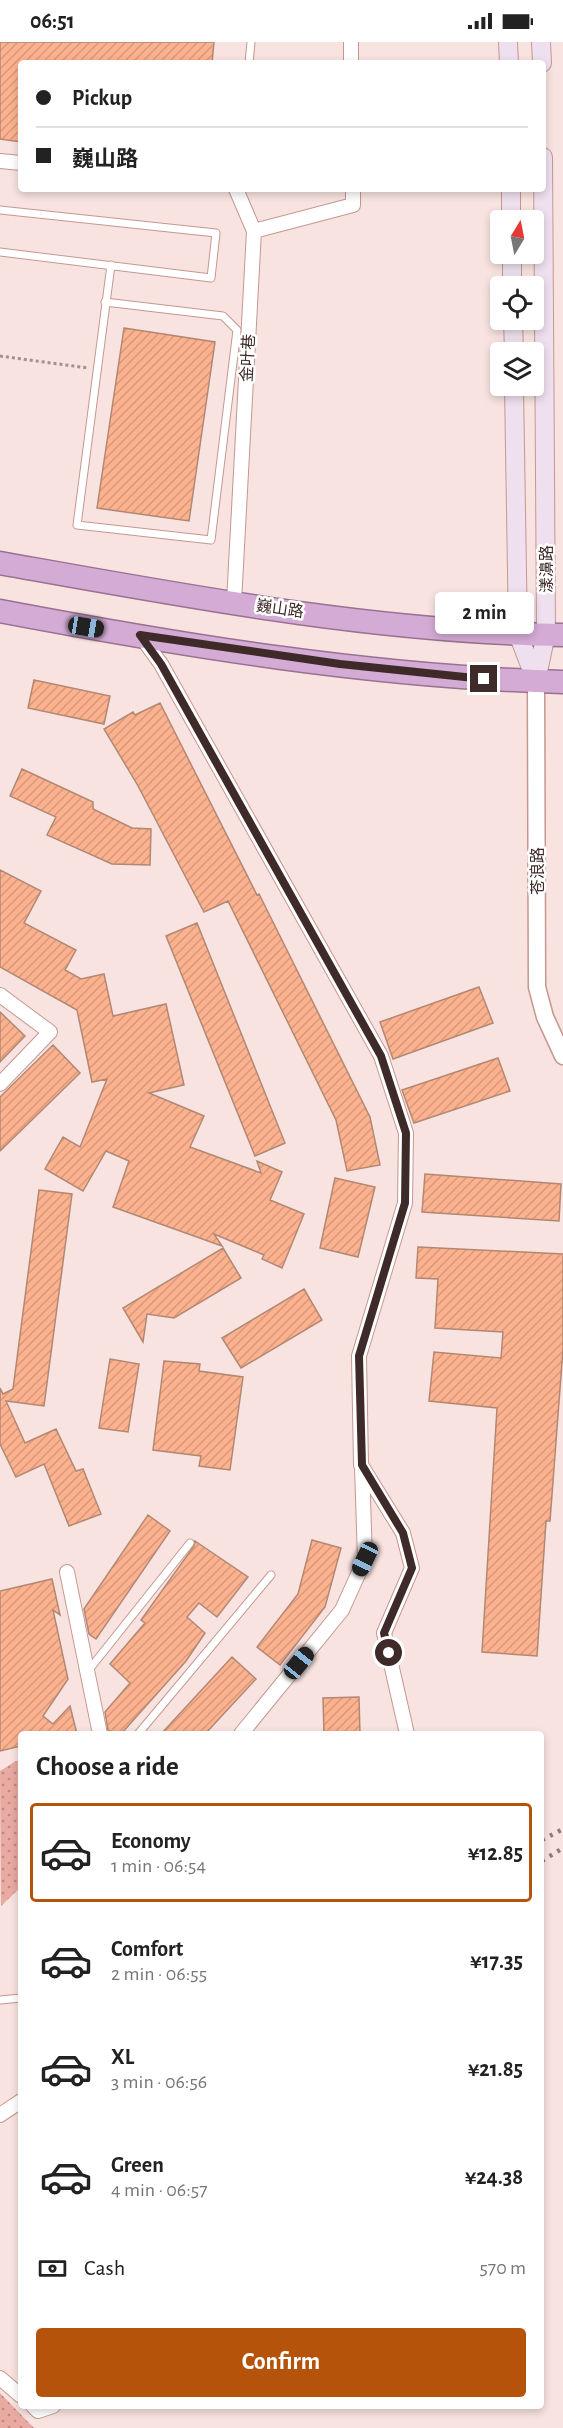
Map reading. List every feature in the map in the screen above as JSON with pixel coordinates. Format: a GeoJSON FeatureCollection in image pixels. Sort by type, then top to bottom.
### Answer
{"type":"FeatureCollection","features":[{"type":"Feature","properties":{"kind":"highway","name":"巍山路"},"geometry":{"type":"LineString","coordinates":[[0,563],[234,602],[422,627],[555,635]]}},
{"type":"Feature","properties":{"kind":"highway"},"geometry":{"type":"LineString","coordinates":[[0,611],[140,635],[383,670],[563,682]]}},
{"type":"Feature","properties":{"kind":"main road"},"geometry":{"type":"LineString","coordinates":[[508,42],[509,60]]}},
{"type":"Feature","properties":{"kind":"main road"},"geometry":{"type":"LineString","coordinates":[[542,42],[542,60]]}},
{"type":"Feature","properties":{"kind":"main road"},"geometry":{"type":"LineString","coordinates":[[511,192],[511,210]]}},
{"type":"Feature","properties":{"kind":"main road","name":"漾濞路"},"geometry":{"type":"LineString","coordinates":[[536,681],[555,635],[544,192]]}},
{"type":"Feature","properties":{"kind":"main road","name":"漾濞路"},"geometry":{"type":"LineString","coordinates":[[514,396],[518,634],[536,681]]}},
{"type":"Feature","properties":{"kind":"street"},"geometry":{"type":"LineString","coordinates":[[351,42],[351,60]]}},
{"type":"Feature","properties":{"kind":"street"},"geometry":{"type":"LineString","coordinates":[[0,161],[18,163]]}},
{"type":"Feature","properties":{"kind":"street"},"geometry":{"type":"LineString","coordinates":[[237,192],[254,231],[353,205],[352,192]]}},
{"type":"Feature","properties":{"kind":"street","name":"金叶巷"},"geometry":{"type":"LineString","coordinates":[[234,602],[254,231]]}},
{"type":"Feature","properties":{"kind":"street"},"geometry":{"type":"LineString","coordinates":[[140,635],[161,664],[381,1056],[406,1133],[405,1203],[359,1356],[365,1559],[342,1610],[243,1731]]}},
{"type":"Feature","properties":{"kind":"street","name":"苍浪路"},"geometry":{"type":"LineString","coordinates":[[536,681],[537,987],[545,1017],[563,1056]]}},
{"type":"Feature","properties":{"kind":"street"},"geometry":{"type":"LineString","coordinates":[[0,995],[50,1032],[0,1084]]}},
{"type":"Feature","properties":{"kind":"street"},"geometry":{"type":"LineString","coordinates":[[362,1465],[403,1533],[412,1568],[384,1633],[406,1731]]}},
{"type":"Feature","properties":{"kind":"street"},"geometry":{"type":"LineString","coordinates":[[67,1572],[99,1731]]}},
{"type":"Feature","properties":{"kind":"street"},"geometry":{"type":"LineString","coordinates":[[0,2115],[18,2103]]}},
{"type":"Feature","properties":{"kind":"street"},"geometry":{"type":"LineString","coordinates":[[0,2379],[18,2394]]}},
{"type":"Feature","properties":{"kind":"lane"},"geometry":{"type":"LineString","coordinates":[[249,60],[251,42]]}},
{"type":"Feature","properties":{"kind":"lane"},"geometry":{"type":"LineString","coordinates":[[0,210],[216,233],[211,278],[0,252]]}},
{"type":"Feature","properties":{"kind":"lane"},"geometry":{"type":"LineString","coordinates":[[105,302],[223,316],[237,330],[211,540],[77,525],[95,369],[105,302],[111,265]]}},
{"type":"Feature","properties":{"kind":"lane"},"geometry":{"type":"LineString","coordinates":[[88,1671],[190,1543]]}},
{"type":"Feature","properties":{"kind":"lane"},"geometry":{"type":"LineString","coordinates":[[141,1731],[271,1575]]}},
{"type":"Feature","properties":{"kind":"lane"},"geometry":{"type":"LineString","coordinates":[[0,2000],[18,1998]]}},
{"type":"Feature","properties":{"kind":"path"},"geometry":{"type":"LineString","coordinates":[[0,356],[95,369]]}},
{"type":"Feature","properties":{"kind":"shaded area"},"geometry":{"type":"Polygon","coordinates":[[[18,1761],[18,1890],[1,1906],[0,1771],[18,1761]]]}},
{"type":"Feature","properties":{"kind":"shaded area"},"geometry":{"type":"Polygon","coordinates":[[[0,2393],[34,2428],[0,2428],[0,2393]]]}},
{"type":"Feature","properties":{"kind":"building"},"geometry":{"type":"Polygon","coordinates":[[[0,42],[214,42],[212,60],[18,60],[18,142],[0,139],[0,42]]]}},
{"type":"Feature","properties":{"kind":"building"},"geometry":{"type":"Polygon","coordinates":[[[124,328],[215,342],[189,521],[97,508],[124,328]]]}},
{"type":"Feature","properties":{"kind":"building"},"geometry":{"type":"Polygon","coordinates":[[[34,680],[110,696],[104,724],[28,708],[34,680]]]}},
{"type":"Feature","properties":{"kind":"building"},"geometry":{"type":"Polygon","coordinates":[[[160,703],[257,895],[259,894],[370,1117],[380,1165],[347,1171],[336,1120],[228,901],[204,912],[137,784],[104,729],[133,712],[135,715],[160,703]]]}},
{"type":"Feature","properties":{"kind":"building"},"geometry":{"type":"Polygon","coordinates":[[[22,769],[93,802],[93,809],[132,828],[151,829],[150,865],[112,864],[47,835],[56,817],[10,796],[22,769]]]}},
{"type":"Feature","properties":{"kind":"building"},"geometry":{"type":"Polygon","coordinates":[[[0,870],[41,891],[24,923],[76,950],[65,970],[81,979],[104,974],[113,1016],[166,1004],[184,1085],[149,1093],[204,1116],[190,1147],[261,1173],[257,1161],[282,1172],[270,1200],[304,1214],[282,1268],[262,1259],[264,1255],[214,1234],[222,1246],[113,1207],[129,1161],[106,1151],[83,1191],[45,1169],[63,1137],[80,1147],[107,1079],[92,1082],[77,1010],[0,967],[0,870]]]}},
{"type":"Feature","properties":{"kind":"building"},"geometry":{"type":"Polygon","coordinates":[[[197,923],[285,1143],[255,1156],[166,936],[197,923]]]}},
{"type":"Feature","properties":{"kind":"building"},"geometry":{"type":"Polygon","coordinates":[[[479,987],[493,1023],[393,1059],[380,1022],[479,987]]]}},
{"type":"Feature","properties":{"kind":"building"},"geometry":{"type":"Polygon","coordinates":[[[0,1012],[25,1036],[0,1062],[0,1012]]]}},
{"type":"Feature","properties":{"kind":"building"},"geometry":{"type":"Polygon","coordinates":[[[53,1045],[80,1073],[0,1151],[0,1097],[53,1045]]]}},
{"type":"Feature","properties":{"kind":"building"},"geometry":{"type":"Polygon","coordinates":[[[498,1058],[510,1091],[414,1123],[402,1090],[498,1058]]]}},
{"type":"Feature","properties":{"kind":"building"},"geometry":{"type":"Polygon","coordinates":[[[425,1174],[561,1184],[559,1221],[422,1212],[425,1174]]]}},
{"type":"Feature","properties":{"kind":"building"},"geometry":{"type":"Polygon","coordinates":[[[335,1178],[375,1187],[358,1257],[320,1248],[335,1178]]]}},
{"type":"Feature","properties":{"kind":"building"},"geometry":{"type":"Polygon","coordinates":[[[39,1190],[72,1194],[44,1406],[6,1401],[25,1443],[56,1429],[76,1471],[83,1469],[101,1514],[69,1526],[44,1464],[16,1477],[0,1444],[0,1388],[3,1394],[13,1389],[39,1190]]]}},
{"type":"Feature","properties":{"kind":"building"},"geometry":{"type":"Polygon","coordinates":[[[418,1247],[563,1254],[563,1349],[550,1521],[546,1521],[537,1656],[482,1652],[497,1408],[429,1401],[434,1352],[501,1358],[503,1332],[435,1328],[438,1279],[416,1278],[418,1247]]]}},
{"type":"Feature","properties":{"kind":"building"},"geometry":{"type":"Polygon","coordinates":[[[223,1248],[241,1278],[174,1318],[147,1314],[143,1342],[123,1308],[223,1248]]]}},
{"type":"Feature","properties":{"kind":"building"},"geometry":{"type":"Polygon","coordinates":[[[304,1289],[322,1320],[241,1368],[222,1338],[304,1289]]]}},
{"type":"Feature","properties":{"kind":"building"},"geometry":{"type":"Polygon","coordinates":[[[110,1359],[139,1364],[128,1432],[99,1428],[110,1359]]]}},
{"type":"Feature","properties":{"kind":"building"},"geometry":{"type":"Polygon","coordinates":[[[164,1361],[200,1364],[199,1371],[243,1377],[230,1470],[199,1466],[201,1456],[153,1450],[164,1361]]]}},
{"type":"Feature","properties":{"kind":"building"},"geometry":{"type":"Polygon","coordinates":[[[148,1515],[170,1531],[96,1639],[89,1634],[84,1609],[148,1515]]]}},
{"type":"Feature","properties":{"kind":"building"},"geometry":{"type":"Polygon","coordinates":[[[312,1540],[341,1548],[325,1607],[280,1665],[257,1647],[298,1594],[312,1540]]]}},
{"type":"Feature","properties":{"kind":"building"},"geometry":{"type":"Polygon","coordinates":[[[195,1541],[248,1577],[217,1617],[199,1603],[187,1617],[205,1633],[186,1661],[124,1731],[109,1731],[105,1712],[130,1683],[110,1664],[145,1623],[141,1620],[194,1546],[195,1541]]]}},
{"type":"Feature","properties":{"kind":"building"},"geometry":{"type":"Polygon","coordinates":[[[52,1579],[60,1615],[53,1610],[68,1679],[43,1716],[53,1724],[70,1706],[76,1731],[18,1731],[18,1747],[0,1751],[0,1591],[52,1579]]]}},
{"type":"Feature","properties":{"kind":"building"},"geometry":{"type":"Polygon","coordinates":[[[232,1657],[256,1679],[208,1731],[164,1731],[232,1657]]]}},
{"type":"Feature","properties":{"kind":"building"},"geometry":{"type":"Polygon","coordinates":[[[359,1697],[360,1731],[324,1731],[323,1698],[359,1697]]]}},
{"type":"Feature","properties":{"kind":"railway"},"geometry":{"type":"LineString","coordinates":[[544,1839],[563,1829]]}},
{"type":"Feature","properties":{"kind":"railway"},"geometry":{"type":"LineString","coordinates":[[544,1860],[563,1848]]}},
{"type":"Feature","properties":{"kind":"route"},"geometry":{"type":"LineString","coordinates":[[389,1653],[384,1633],[412,1568],[403,1533],[362,1465],[359,1356],[405,1203],[406,1133],[381,1056],[161,664],[140,635],[340,664],[484,679]]}}]}
